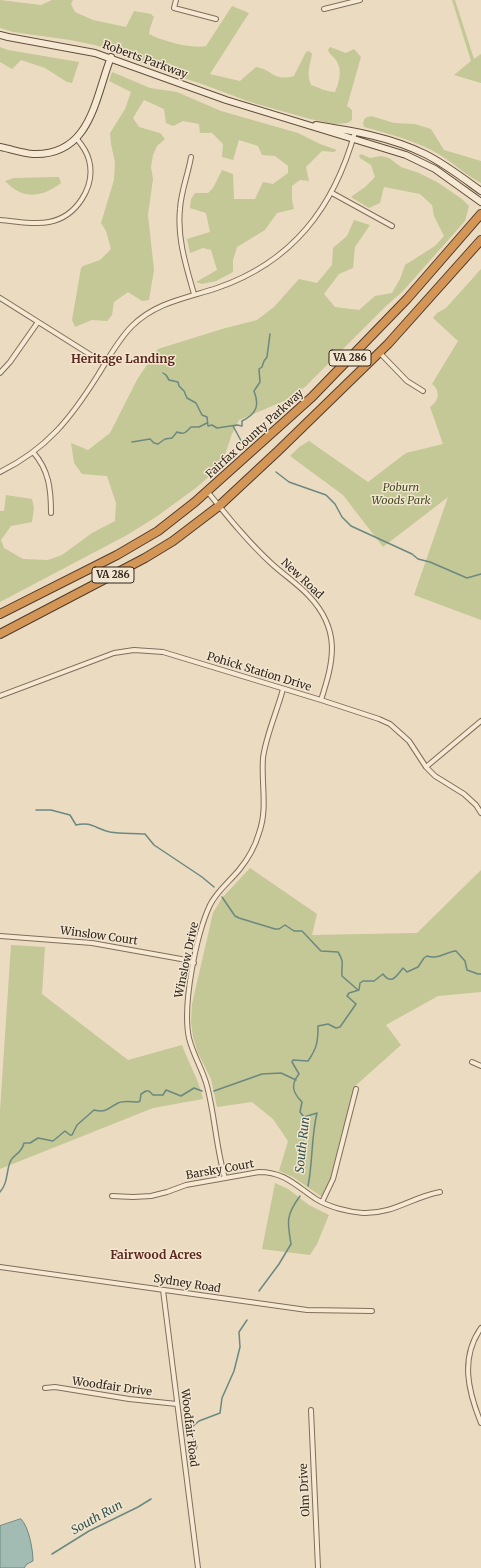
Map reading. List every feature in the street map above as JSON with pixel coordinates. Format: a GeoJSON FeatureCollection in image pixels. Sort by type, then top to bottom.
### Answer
{"type":"FeatureCollection","features":[{"type":"Feature","properties":{"kind":"highway","name":"Fairfax County Parkway"},"geometry":{"type":"LineString","coordinates":[[0,614],[117,555],[158,531],[207,491],[312,397],[407,299],[481,214]]}},
{"type":"Feature","properties":{"kind":"highway","name":"VA 286"},"geometry":{"type":"LineString","coordinates":[[0,634],[145,558],[173,541],[219,506],[278,451],[379,352],[481,240]]}},
{"type":"Feature","properties":{"kind":"main road","name":"Roberts Parkway"},"geometry":{"type":"LineString","coordinates":[[0,35],[80,49],[110,57],[178,83],[279,117],[386,148],[421,162],[450,179],[481,202]]}},
{"type":"Feature","properties":{"kind":"main road"},"geometry":{"type":"LineString","coordinates":[[0,147],[27,153],[41,154],[61,148],[77,139],[91,117],[110,57]]}},
{"type":"Feature","properties":{"kind":"main road","name":"Roberts Parkway"},"geometry":{"type":"LineString","coordinates":[[279,117],[355,132],[400,144],[442,163],[481,191]]}},
{"type":"Feature","properties":{"kind":"street"},"geometry":{"type":"LineString","coordinates":[[176,0],[174,8],[216,19]]}},
{"type":"Feature","properties":{"kind":"street"},"geometry":{"type":"LineString","coordinates":[[324,9],[360,0]]}},
{"type":"Feature","properties":{"kind":"street"},"geometry":{"type":"LineString","coordinates":[[0,472],[33,452],[58,430],[71,415],[125,334],[141,319],[165,304],[194,294],[215,289],[253,273],[275,258],[308,228],[332,193],[345,163],[355,132]]}},
{"type":"Feature","properties":{"kind":"street"},"geometry":{"type":"LineString","coordinates":[[0,220],[36,223],[49,222],[60,218],[75,208],[86,191],[90,170],[87,156],[77,139]]}},
{"type":"Feature","properties":{"kind":"street"},"geometry":{"type":"LineString","coordinates":[[191,158],[181,200],[179,217],[182,252],[194,294]]}},
{"type":"Feature","properties":{"kind":"street"},"geometry":{"type":"LineString","coordinates":[[332,193],[392,226]]}},
{"type":"Feature","properties":{"kind":"street"},"geometry":{"type":"LineString","coordinates":[[0,298],[105,364]]}},
{"type":"Feature","properties":{"kind":"street"},"geometry":{"type":"LineString","coordinates":[[0,373],[10,362],[38,322]]}},
{"type":"Feature","properties":{"kind":"street"},"geometry":{"type":"LineString","coordinates":[[379,352],[407,381],[422,391]]}},
{"type":"Feature","properties":{"kind":"street"},"geometry":{"type":"LineString","coordinates":[[33,452],[42,464],[48,479],[51,494],[51,512]]}},
{"type":"Feature","properties":{"kind":"street","name":"New Road"},"geometry":{"type":"LineString","coordinates":[[207,491],[256,548],[308,595],[323,614],[332,638],[333,656],[330,675],[321,700]]}},
{"type":"Feature","properties":{"kind":"street","name":"Pohick Station Drive"},"geometry":{"type":"LineString","coordinates":[[0,696],[99,657],[134,650],[163,652],[321,700],[390,724],[409,741],[426,767],[436,776],[464,794],[476,805],[481,813]]}},
{"type":"Feature","properties":{"kind":"street","name":"Winslow Drive"},"geometry":{"type":"LineString","coordinates":[[225,1178],[221,1164],[207,1085],[192,1050],[187,1028],[187,1004],[203,924],[211,905],[220,890],[246,860],[259,833],[264,809],[262,768],[283,688]]}},
{"type":"Feature","properties":{"kind":"street"},"geometry":{"type":"LineString","coordinates":[[426,767],[481,721]]}},
{"type":"Feature","properties":{"kind":"street","name":"Winslow Court"},"geometry":{"type":"LineString","coordinates":[[0,936],[92,942],[181,959],[194,963]]}},
{"type":"Feature","properties":{"kind":"street"},"geometry":{"type":"LineString","coordinates":[[472,1062],[481,1066]]}},
{"type":"Feature","properties":{"kind":"street"},"geometry":{"type":"LineString","coordinates":[[322,1202],[333,1179],[356,1089]]}},
{"type":"Feature","properties":{"kind":"street","name":"Barsky Court"},"geometry":{"type":"LineString","coordinates":[[112,1196],[133,1198],[151,1196],[186,1185],[259,1172],[276,1174],[293,1182],[322,1202],[351,1211],[376,1212],[398,1207],[426,1195],[440,1192]]}},
{"type":"Feature","properties":{"kind":"street","name":"Sydney Road"},"geometry":{"type":"LineString","coordinates":[[0,1267],[307,1310],[372,1312]]}},
{"type":"Feature","properties":{"kind":"street","name":"Woodfair Road"},"geometry":{"type":"LineString","coordinates":[[163,1290],[198,1568]]}},
{"type":"Feature","properties":{"kind":"street"},"geometry":{"type":"LineString","coordinates":[[481,1328],[470,1349],[467,1365],[471,1393],[481,1423]]}},
{"type":"Feature","properties":{"kind":"street","name":"Woodfair Drive"},"geometry":{"type":"LineString","coordinates":[[45,1388],[55,1387],[129,1399],[177,1404]]}},
{"type":"Feature","properties":{"kind":"street","name":"Olm Drive"},"geometry":{"type":"LineString","coordinates":[[311,1410],[318,1568]]}},
{"type":"Feature","properties":{"kind":"green space"},"geometry":{"type":"Polygon","coordinates":[[[0,0],[41,5],[52,0],[73,0],[71,4],[75,12],[93,20],[126,27],[134,11],[151,14],[154,17],[149,34],[177,44],[200,47],[206,46],[232,6],[249,13],[210,74],[240,81],[256,67],[281,77],[294,76],[306,52],[309,51],[312,54],[309,66],[311,85],[326,91],[335,92],[339,81],[340,72],[336,60],[328,50],[330,47],[346,53],[354,49],[361,57],[347,106],[352,110],[352,120],[347,123],[335,124],[310,119],[250,102],[159,70],[95,45],[13,32],[0,28],[0,0]]]}},
{"type":"Feature","properties":{"kind":"green space"},"geometry":{"type":"Polygon","coordinates":[[[452,0],[455,0],[474,59],[481,54],[481,83],[454,75],[471,61],[452,0]]]}},
{"type":"Feature","properties":{"kind":"green space"},"geometry":{"type":"Polygon","coordinates":[[[0,47],[8,50],[79,62],[72,83],[67,82],[45,68],[21,60],[12,69],[0,62],[0,47]]]}},
{"type":"Feature","properties":{"kind":"green space"},"geometry":{"type":"Polygon","coordinates":[[[112,72],[150,88],[177,92],[221,111],[298,133],[320,144],[337,150],[334,152],[322,151],[306,167],[309,181],[300,180],[292,186],[292,200],[294,209],[277,213],[265,230],[237,247],[233,260],[233,272],[216,281],[202,284],[196,282],[217,270],[211,250],[203,248],[190,253],[187,239],[210,232],[206,213],[190,208],[191,199],[195,193],[208,193],[213,188],[222,170],[233,174],[234,199],[255,199],[263,182],[273,184],[288,173],[288,166],[275,156],[262,155],[258,146],[239,140],[233,160],[222,157],[223,144],[212,133],[200,133],[199,124],[183,121],[173,126],[166,123],[164,109],[144,100],[133,118],[139,127],[160,133],[165,139],[157,146],[153,155],[151,167],[153,179],[148,215],[154,270],[149,300],[142,301],[128,292],[114,302],[112,315],[107,321],[92,320],[75,327],[72,320],[81,268],[100,260],[111,249],[106,231],[101,223],[114,180],[115,162],[110,133],[125,109],[131,92],[109,81],[112,72]]]}},
{"type":"Feature","properties":{"kind":"green space"},"geometry":{"type":"Polygon","coordinates":[[[371,116],[394,123],[415,124],[431,129],[444,150],[481,161],[481,183],[428,148],[364,127],[363,123],[365,118],[371,116]]]}},
{"type":"Feature","properties":{"kind":"green space"},"geometry":{"type":"Polygon","coordinates":[[[361,154],[370,158],[381,156],[389,158],[401,167],[419,173],[437,182],[462,199],[469,206],[465,221],[403,291],[305,387],[284,401],[239,420],[232,434],[221,466],[197,487],[156,517],[127,535],[0,602],[0,511],[4,511],[6,495],[32,499],[34,508],[32,522],[11,526],[1,540],[4,548],[23,559],[48,560],[62,555],[92,533],[115,521],[116,503],[107,476],[82,474],[74,463],[71,443],[88,450],[110,433],[138,378],[158,349],[222,329],[257,320],[274,307],[299,279],[317,283],[332,265],[333,248],[347,236],[354,220],[370,225],[355,247],[353,268],[339,274],[324,294],[335,307],[359,310],[375,296],[392,293],[400,279],[405,265],[435,246],[444,236],[434,216],[432,205],[420,194],[384,187],[380,203],[369,208],[351,197],[365,187],[375,177],[371,165],[360,158],[359,156],[361,154]]]}},
{"type":"Feature","properties":{"kind":"green space"},"geometry":{"type":"Polygon","coordinates":[[[59,177],[61,183],[54,188],[46,192],[32,195],[19,191],[5,181],[14,178],[59,177]]]}},
{"type":"Feature","properties":{"kind":"green space","name":"Poburn Woods Park"},"geometry":{"type":"Polygon","coordinates":[[[481,269],[481,620],[414,595],[448,497],[383,547],[343,495],[290,456],[299,447],[309,441],[368,482],[406,453],[443,444],[430,407],[433,405],[438,396],[437,390],[432,384],[458,341],[433,318],[437,313],[446,308],[481,269]]]}},
{"type":"Feature","properties":{"kind":"green space"},"geometry":{"type":"Polygon","coordinates":[[[250,868],[317,914],[312,935],[417,933],[481,870],[481,992],[438,996],[386,1025],[401,1045],[354,1087],[337,1171],[325,1199],[293,1177],[279,1171],[288,1141],[273,1119],[252,1102],[217,1107],[211,1079],[198,1053],[193,1037],[191,1021],[192,1004],[213,913],[222,898],[250,868]]]}},
{"type":"Feature","properties":{"kind":"green space"},"geometry":{"type":"Polygon","coordinates":[[[11,945],[45,947],[42,994],[128,1060],[182,1045],[203,1099],[153,1108],[0,1169],[0,1111],[11,945]]]}},
{"type":"Feature","properties":{"kind":"green space"},"geometry":{"type":"Polygon","coordinates":[[[275,1183],[288,1189],[309,1205],[329,1215],[317,1244],[310,1255],[262,1249],[275,1183]]]}},
{"type":"Feature","properties":{"kind":"water"},"geometry":{"type":"Polygon","coordinates":[[[21,1519],[28,1533],[33,1561],[27,1564],[24,1568],[0,1568],[0,1526],[21,1519]]]}},
{"type":"Feature","properties":{"kind":"waterway"},"geometry":{"type":"LineString","coordinates":[[163,373],[169,380],[178,382],[187,398],[196,403],[202,415],[207,417],[208,426],[212,425],[217,428],[237,425],[242,426],[242,421],[251,415],[256,409],[257,401],[254,391],[260,382],[259,369],[262,367],[267,357],[270,334]]}},
{"type":"Feature","properties":{"kind":"waterway"},"geometry":{"type":"LineString","coordinates":[[132,442],[150,439],[154,443],[158,444],[165,439],[172,438],[177,432],[184,433],[191,427],[199,427],[207,423]]}},
{"type":"Feature","properties":{"kind":"waterway"},"geometry":{"type":"LineString","coordinates":[[233,426],[245,448]]}},
{"type":"Feature","properties":{"kind":"waterway"},"geometry":{"type":"LineString","coordinates":[[276,472],[289,482],[326,495],[335,504],[342,517],[351,526],[412,554],[418,559],[430,562],[467,578],[481,574]]}},
{"type":"Feature","properties":{"kind":"waterway"},"geometry":{"type":"LineString","coordinates":[[36,810],[51,810],[70,815],[76,825],[86,824],[114,833],[145,834],[154,845],[202,877],[214,887]]}},
{"type":"Feature","properties":{"kind":"waterway"},"geometry":{"type":"LineString","coordinates":[[222,897],[235,916],[239,918],[275,929],[279,929],[285,925],[294,931],[302,931],[321,951],[338,952],[342,961],[342,976],[358,990]]}},
{"type":"Feature","properties":{"kind":"waterway","name":"South Run"},"geometry":{"type":"LineString","coordinates":[[308,1186],[317,1113],[304,1117],[300,1112],[302,1102],[296,1095],[294,1089],[294,1082],[299,1074],[292,1062],[293,1060],[308,1061],[316,1045],[318,1026],[328,1024],[336,1028],[340,1027],[356,1004],[347,996],[349,993],[359,990],[360,983],[363,981],[374,981],[383,974],[389,979],[392,979],[403,968],[407,972],[418,967],[427,956],[435,957],[456,951],[465,961],[467,970],[481,974]]}},
{"type":"Feature","properties":{"kind":"waterway"},"geometry":{"type":"LineString","coordinates":[[214,1091],[262,1074],[281,1073],[296,1080]]}},
{"type":"Feature","properties":{"kind":"waterway"},"geometry":{"type":"LineString","coordinates":[[0,1192],[6,1181],[11,1159],[21,1150],[24,1143],[30,1143],[38,1138],[53,1141],[65,1131],[72,1135],[77,1125],[94,1110],[107,1110],[118,1103],[128,1101],[138,1102],[140,1101],[141,1094],[146,1091],[149,1091],[153,1095],[163,1095],[166,1090],[181,1096],[194,1088],[202,1091]]}},
{"type":"Feature","properties":{"kind":"waterway","name":"South Run"},"geometry":{"type":"LineString","coordinates":[[259,1291],[279,1264],[291,1244],[288,1224],[289,1218],[292,1208],[300,1196]]}},
{"type":"Feature","properties":{"kind":"waterway","name":"South Run"},"geometry":{"type":"LineString","coordinates":[[193,1457],[197,1446],[192,1435],[192,1427],[199,1421],[220,1413],[222,1398],[234,1371],[240,1347],[239,1332],[247,1320]]}},
{"type":"Feature","properties":{"kind":"waterway","name":"South Run"},"geometry":{"type":"LineString","coordinates":[[52,1554],[89,1531],[151,1499]]}},
{"type":"Feature","properties":{"kind":"district","name":"Heritage Landing"},"geometry":{"type":"Point","coordinates":[123,360]}},
{"type":"Feature","properties":{"kind":"district","name":"Fairwood Acres"},"geometry":{"type":"Point","coordinates":[156,1256]}}]}
